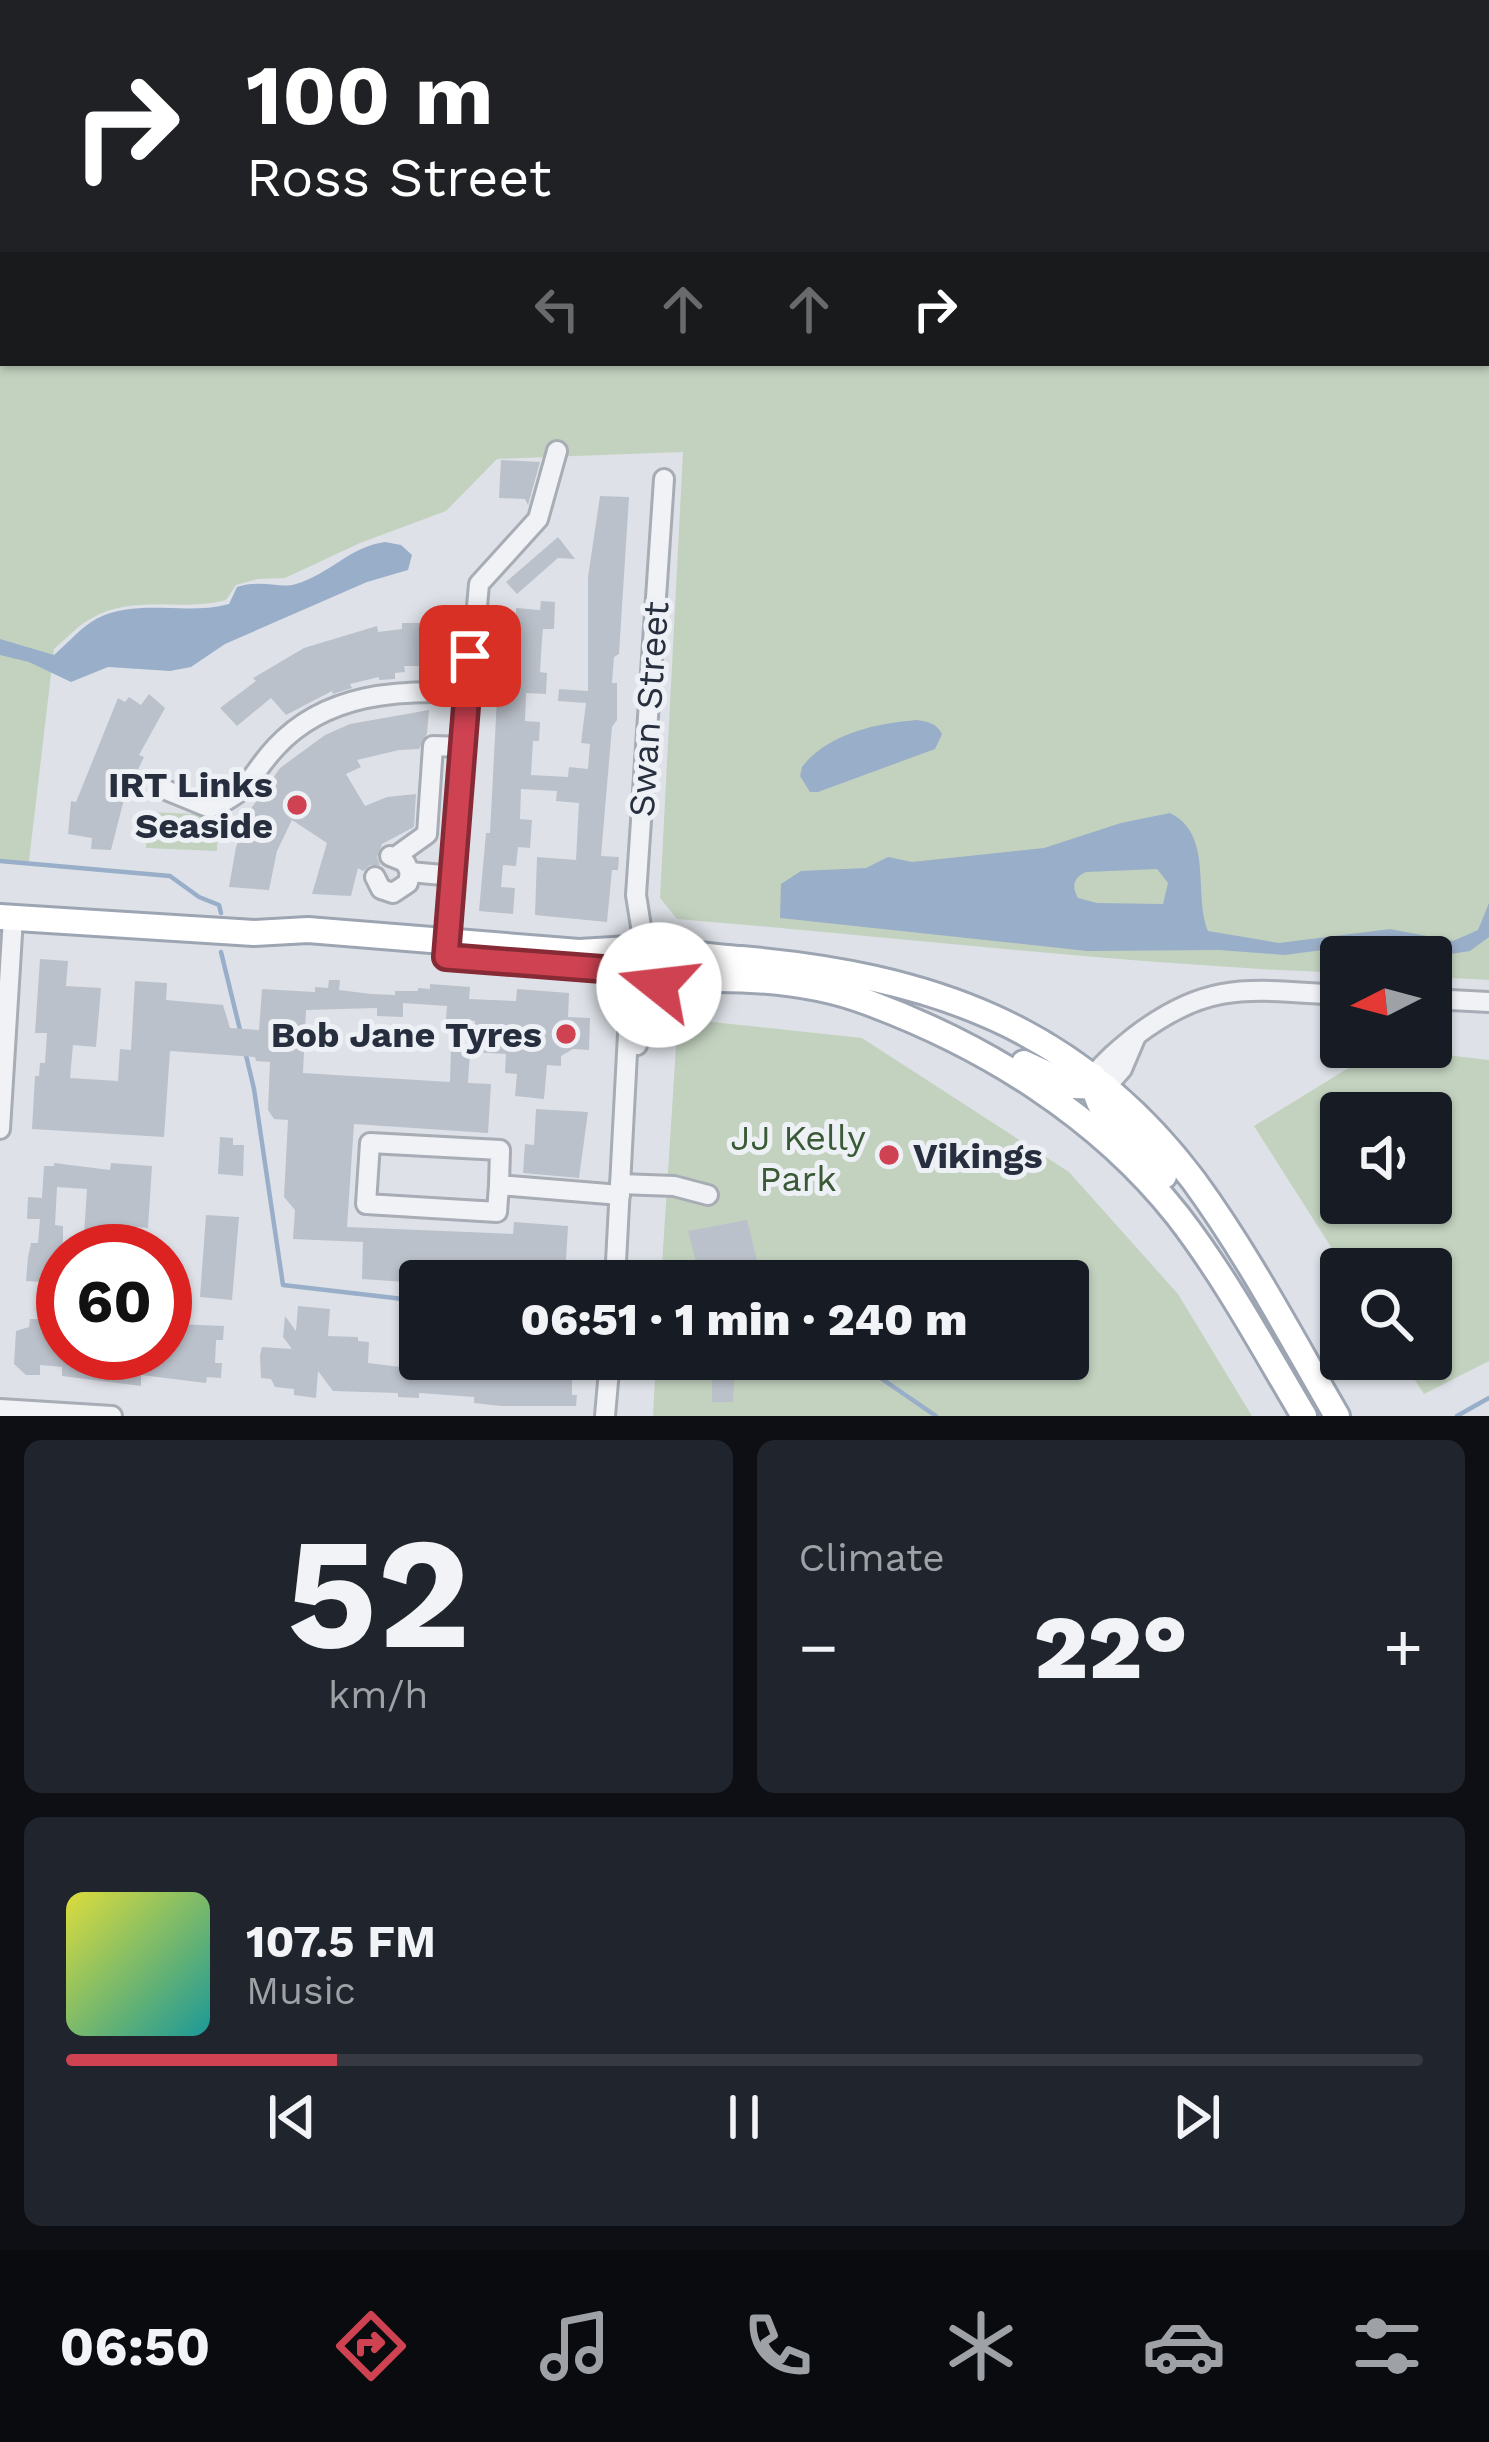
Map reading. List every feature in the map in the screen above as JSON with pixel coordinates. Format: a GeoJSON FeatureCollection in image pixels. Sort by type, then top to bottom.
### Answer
{"type":"FeatureCollection","features":[{"type":"Feature","properties":{"kind":"main road"},"geometry":{"type":"LineString","coordinates":[[6,918],[254,933],[308,930],[447,950],[634,960],[656,938],[671,949],[703,956],[832,968],[916,986],[988,1015],[1097,1084],[1174,1156],[1216,1212],[1337,1416]]}},
{"type":"Feature","properties":{"kind":"main road"},"geometry":{"type":"LineString","coordinates":[[664,982],[675,965],[671,949]]}},
{"type":"Feature","properties":{"kind":"main road"},"geometry":{"type":"LineString","coordinates":[[634,960],[644,986],[739,980],[817,988],[863,1000],[943,1034],[1013,1072],[1096,1132],[1176,1214],[1233,1297],[1304,1416]]}},
{"type":"Feature","properties":{"kind":"main road"},"geometry":{"type":"LineString","coordinates":[[943,1034],[986,1045],[1066,1084],[1097,1084]]}},
{"type":"Feature","properties":{"kind":"main road"},"geometry":{"type":"LineString","coordinates":[[1097,1084],[1103,1114],[1154,1164],[1210,1238],[1233,1297]]}},
{"type":"Feature","properties":{"kind":"street"},"geometry":{"type":"LineString","coordinates":[[447,950],[477,592],[484,575],[538,518],[557,451]]}},
{"type":"Feature","properties":{"kind":"street","name":"Swan Street"},"geometry":{"type":"LineString","coordinates":[[616,1260],[625,1049],[664,479]]}},
{"type":"Feature","properties":{"kind":"street"},"geometry":{"type":"LineString","coordinates":[[161,788],[209,808],[237,797],[277,746],[321,714],[373,695],[404,690],[467,693]]}},
{"type":"Feature","properties":{"kind":"street"},"geometry":{"type":"LineString","coordinates":[[375,877],[382,889],[393,893],[404,888],[410,872],[405,862],[393,857],[427,834],[433,746],[463,747]]}},
{"type":"Feature","properties":{"kind":"street"},"geometry":{"type":"LineString","coordinates":[[410,872],[453,876]]}},
{"type":"Feature","properties":{"kind":"street"},"geometry":{"type":"LineString","coordinates":[[0,1130],[6,918]]}},
{"type":"Feature","properties":{"kind":"street","name":"Swan Street"},"geometry":{"type":"LineString","coordinates":[[627,1072],[664,982]]}},
{"type":"Feature","properties":{"kind":"street"},"geometry":{"type":"LineString","coordinates":[[1097,1084],[1122,1069],[1136,1036],[1185,1003],[1223,992],[1320,994]]}},
{"type":"Feature","properties":{"kind":"street"},"geometry":{"type":"LineString","coordinates":[[1452,1000],[1489,1002]]}},
{"type":"Feature","properties":{"kind":"street"},"geometry":{"type":"LineString","coordinates":[[370,1143],[500,1150],[499,1185],[497,1212],[367,1204],[370,1143]]}},
{"type":"Feature","properties":{"kind":"street"},"geometry":{"type":"LineString","coordinates":[[499,1185],[674,1186],[708,1195]]}},
{"type":"Feature","properties":{"kind":"street"},"geometry":{"type":"LineString","coordinates":[[605,1416],[608,1380]]}},
{"type":"Feature","properties":{"kind":"street"},"geometry":{"type":"LineString","coordinates":[[0,1409],[112,1416]]}},
{"type":"Feature","properties":{"kind":"green space"},"geometry":{"type":"Polygon","coordinates":[[[0,366],[1489,366],[1489,980],[1452,978],[1452,936],[1320,936],[1320,972],[1092,957],[677,919],[660,898],[683,452],[497,459],[446,511],[285,578],[236,585],[226,600],[124,607],[87,621],[54,649],[29,861],[0,861],[0,366]]]}},
{"type":"Feature","properties":{"kind":"green space"},"geometry":{"type":"Polygon","coordinates":[[[147,812],[218,815],[217,851],[146,848],[147,812]]]}},
{"type":"Feature","properties":{"kind":"green space","name":"JJ Kelly Park"},"geometry":{"type":"Polygon","coordinates":[[[694,1020],[862,1038],[1069,1172],[1178,1294],[1252,1416],[653,1416],[655,1380],[1089,1380],[1089,1260],[662,1260],[677,1031],[694,1020]]]}},
{"type":"Feature","properties":{"kind":"green space"},"geometry":{"type":"Polygon","coordinates":[[[1452,1056],[1489,1060],[1489,1361],[1452,1380],[1452,1248],[1332,1248],[1254,1126],[1348,1068],[1452,1068],[1452,1056]]]}},
{"type":"Feature","properties":{"kind":"green space"},"geometry":{"type":"Polygon","coordinates":[[[1415,1380],[1452,1380],[1424,1394],[1415,1380]]]}},
{"type":"Feature","properties":{"kind":"water"},"geometry":{"type":"Polygon","coordinates":[[[385,542],[401,545],[412,555],[408,570],[367,582],[225,644],[191,667],[170,671],[108,667],[71,682],[29,662],[0,655],[0,639],[54,655],[86,625],[114,612],[229,604],[237,587],[296,584],[361,549],[385,542]]]}},
{"type":"Feature","properties":{"kind":"water"},"geometry":{"type":"Polygon","coordinates":[[[917,720],[932,724],[942,734],[935,749],[818,792],[810,792],[800,776],[813,755],[840,738],[870,727],[917,720]]]}},
{"type":"Feature","properties":{"kind":"water"},"geometry":{"type":"Polygon","coordinates":[[[1170,813],[1184,823],[1197,850],[1208,931],[1279,943],[1320,938],[1320,950],[1285,955],[1219,950],[1087,951],[780,918],[781,884],[801,871],[866,868],[888,857],[912,862],[1044,848],[1170,813]],[[1157,869],[1086,872],[1074,886],[1078,898],[1097,903],[1163,904],[1168,883],[1157,869]]]}},
{"type":"Feature","properties":{"kind":"water"},"geometry":{"type":"Polygon","coordinates":[[[1489,903],[1489,937],[1470,951],[1452,954],[1452,941],[1478,930],[1489,903]]]}},
{"type":"Feature","properties":{"kind":"water"},"geometry":{"type":"Polygon","coordinates":[[[1390,929],[1427,936],[1334,936],[1390,929]]]}},
{"type":"Feature","properties":{"kind":"building"},"geometry":{"type":"Polygon","coordinates":[[[501,460],[540,462],[528,505],[525,499],[499,498],[501,460]]]}},
{"type":"Feature","properties":{"kind":"building"},"geometry":{"type":"Polygon","coordinates":[[[600,496],[629,497],[619,654],[614,657],[612,683],[617,683],[617,720],[612,727],[601,856],[619,857],[618,870],[612,870],[607,922],[535,915],[537,857],[576,860],[579,803],[556,801],[557,791],[521,789],[520,819],[532,820],[530,848],[518,847],[516,866],[503,865],[501,887],[515,888],[513,914],[479,911],[486,833],[490,833],[498,679],[506,670],[507,645],[514,645],[516,608],[540,610],[541,601],[555,602],[554,629],[543,629],[542,639],[540,672],[547,673],[546,694],[526,693],[525,721],[540,722],[539,741],[533,741],[531,775],[568,777],[569,767],[588,769],[590,744],[581,743],[586,703],[558,701],[559,689],[588,691],[588,577],[600,496]]]}},
{"type":"Feature","properties":{"kind":"building"},"geometry":{"type":"Polygon","coordinates":[[[558,537],[575,559],[558,558],[517,594],[506,582],[558,537]]]}},
{"type":"Feature","properties":{"kind":"building"},"geometry":{"type":"Polygon","coordinates":[[[402,623],[427,623],[427,635],[432,635],[430,666],[404,666],[405,672],[395,673],[395,679],[379,677],[350,684],[352,688],[332,691],[286,715],[271,698],[237,726],[220,708],[256,681],[253,678],[304,648],[377,626],[378,632],[402,629],[402,623]]]}},
{"type":"Feature","properties":{"kind":"building"},"geometry":{"type":"Polygon","coordinates":[[[149,694],[165,708],[139,755],[144,757],[136,774],[131,772],[111,850],[91,849],[92,838],[68,834],[71,801],[76,802],[118,698],[125,702],[129,697],[141,705],[149,694]]]}},
{"type":"Feature","properties":{"kind":"building","name":"IRT Links Seaside"},"geometry":{"type":"Polygon","coordinates":[[[429,710],[427,734],[419,749],[357,760],[361,767],[346,774],[365,806],[387,797],[416,794],[414,827],[382,844],[377,857],[380,865],[363,871],[358,868],[351,896],[312,894],[327,843],[292,820],[277,851],[269,890],[229,887],[236,847],[250,810],[280,768],[325,735],[350,724],[429,710]]]}},
{"type":"Feature","properties":{"kind":"building"},"geometry":{"type":"Polygon","coordinates":[[[40,959],[68,961],[66,986],[101,988],[96,1047],[73,1045],[70,1078],[118,1081],[120,1049],[131,1050],[135,981],[167,983],[166,1000],[223,1005],[230,1028],[259,1030],[262,989],[315,992],[315,987],[328,988],[329,980],[340,980],[339,990],[371,994],[395,995],[395,991],[430,989],[430,984],[470,987],[469,999],[516,1001],[517,989],[569,993],[568,1017],[590,1018],[589,1050],[573,1049],[561,1056],[561,1066],[547,1065],[544,1099],[515,1096],[517,1074],[505,1073],[506,1054],[473,1052],[475,1021],[446,1019],[447,1006],[403,1003],[403,1017],[377,1016],[377,1008],[306,1010],[303,1073],[450,1082],[451,1050],[470,1052],[468,1083],[491,1084],[488,1133],[354,1124],[347,1227],[513,1234],[514,1222],[568,1226],[566,1260],[399,1260],[399,1282],[362,1279],[363,1242],[293,1239],[295,1210],[284,1197],[288,1120],[274,1119],[268,1110],[270,1062],[170,1051],[164,1137],[32,1129],[35,1076],[39,1076],[40,1063],[45,1063],[47,1033],[35,1033],[40,959]]]}},
{"type":"Feature","properties":{"kind":"building"},"geometry":{"type":"Polygon","coordinates":[[[536,1109],[588,1112],[579,1178],[523,1173],[525,1144],[534,1145],[536,1109]]]}},
{"type":"Feature","properties":{"kind":"building"},"geometry":{"type":"Polygon","coordinates":[[[220,1137],[244,1145],[243,1176],[218,1174],[220,1137]]]}},
{"type":"Feature","properties":{"kind":"building"},"geometry":{"type":"Polygon","coordinates":[[[111,1163],[152,1166],[148,1224],[85,1224],[87,1189],[57,1187],[55,1224],[27,1219],[28,1197],[42,1198],[44,1166],[110,1170],[111,1163]]]}},
{"type":"Feature","properties":{"kind":"building"},"geometry":{"type":"Polygon","coordinates":[[[206,1215],[239,1217],[232,1300],[200,1297],[206,1215]]]}},
{"type":"Feature","properties":{"kind":"building"},"geometry":{"type":"Polygon","coordinates":[[[747,1220],[757,1260],[695,1260],[688,1231],[747,1220]]]}},
{"type":"Feature","properties":{"kind":"building"},"geometry":{"type":"Polygon","coordinates":[[[31,1243],[36,1243],[36,1282],[26,1281],[31,1243]]]}},
{"type":"Feature","properties":{"kind":"building"},"geometry":{"type":"Polygon","coordinates":[[[298,1306],[330,1309],[328,1336],[369,1342],[368,1363],[399,1367],[399,1380],[572,1380],[576,1406],[501,1406],[474,1403],[474,1397],[333,1391],[318,1371],[316,1398],[294,1395],[294,1389],[275,1387],[271,1379],[261,1378],[260,1355],[262,1347],[292,1349],[283,1337],[285,1316],[296,1331],[298,1306]]]}},
{"type":"Feature","properties":{"kind":"building"},"geometry":{"type":"Polygon","coordinates":[[[30,1319],[36,1319],[36,1375],[26,1375],[14,1364],[16,1331],[29,1327],[30,1319]]]}},
{"type":"Feature","properties":{"kind":"building"},"geometry":{"type":"Polygon","coordinates":[[[192,1325],[224,1326],[223,1340],[216,1340],[215,1363],[222,1363],[221,1378],[207,1377],[206,1383],[182,1380],[192,1380],[192,1325]]]}},
{"type":"Feature","properties":{"kind":"building"},"geometry":{"type":"Polygon","coordinates":[[[94,1380],[141,1380],[141,1386],[94,1380]]]}},
{"type":"Feature","properties":{"kind":"building"},"geometry":{"type":"Polygon","coordinates":[[[712,1380],[734,1380],[733,1402],[712,1402],[712,1380]]]}},
{"type":"Feature","properties":{"kind":"waterway"},"geometry":{"type":"LineString","coordinates":[[0,861],[170,876],[219,905],[221,913]]}},
{"type":"Feature","properties":{"kind":"waterway"},"geometry":{"type":"LineString","coordinates":[[221,952],[241,1034]]}},
{"type":"Feature","properties":{"kind":"waterway"},"geometry":{"type":"LineString","coordinates":[[245,1051],[283,1285],[399,1299]]}},
{"type":"Feature","properties":{"kind":"waterway"},"geometry":{"type":"LineString","coordinates":[[884,1380],[936,1416]]}},
{"type":"Feature","properties":{"kind":"waterway"},"geometry":{"type":"LineString","coordinates":[[1457,1416],[1489,1398]]}},
{"type":"Feature","properties":{"kind":"place","name":"IRT Links Seaside"},"geometry":{"type":"Point","coordinates":[297,805]}},
{"type":"Feature","properties":{"kind":"place","name":"Bob Jane Tyres"},"geometry":{"type":"Point","coordinates":[566,1034]}},
{"type":"Feature","properties":{"kind":"place","name":"Vikings"},"geometry":{"type":"Point","coordinates":[889,1155]}},
{"type":"Feature","properties":{"kind":"route"},"geometry":{"type":"LineString","coordinates":[[470,656],[446,957],[602,969],[629,974],[644,986],[659,985]]}}]}
